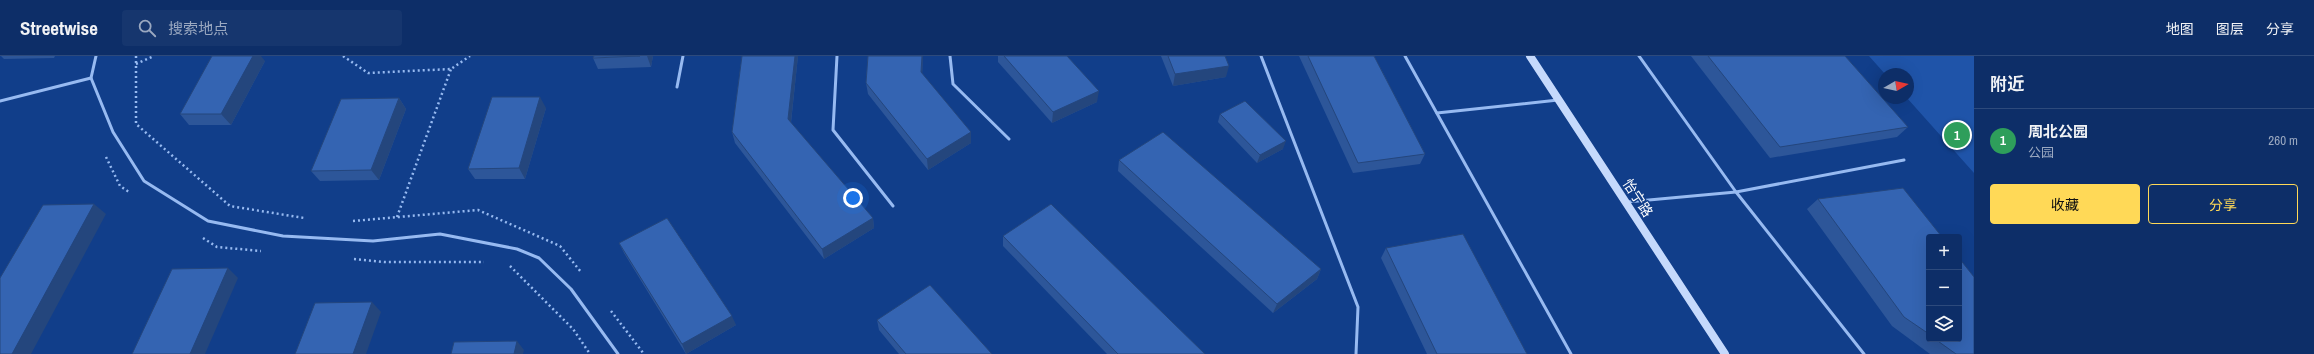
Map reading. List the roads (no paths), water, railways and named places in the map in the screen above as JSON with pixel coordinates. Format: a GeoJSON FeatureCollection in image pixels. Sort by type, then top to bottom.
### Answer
{"type":"FeatureCollection","features":[{"type":"Feature","properties":{"kind":"street","name":"怡宁路"},"geometry":{"type":"LineString","coordinates":[[1530,56],[1724,354]]}},
{"type":"Feature","properties":{"kind":"lane"},"geometry":{"type":"LineString","coordinates":[[96,56],[91,78],[113,132],[144,182],[208,221],[283,236],[373,241],[440,234],[517,249],[539,258],[571,289],[618,354]]}},
{"type":"Feature","properties":{"kind":"lane"},"geometry":{"type":"LineString","coordinates":[[677,87],[683,56]]}},
{"type":"Feature","properties":{"kind":"lane"},"geometry":{"type":"LineString","coordinates":[[837,56],[833,130],[893,206]]}},
{"type":"Feature","properties":{"kind":"lane"},"geometry":{"type":"LineString","coordinates":[[950,56],[953,84],[1009,139]]}},
{"type":"Feature","properties":{"kind":"lane"},"geometry":{"type":"LineString","coordinates":[[1261,56],[1358,307],[1356,354]]}},
{"type":"Feature","properties":{"kind":"lane"},"geometry":{"type":"LineString","coordinates":[[1405,56],[1571,354]]}},
{"type":"Feature","properties":{"kind":"lane"},"geometry":{"type":"LineString","coordinates":[[1639,56],[1736,192],[1864,354]]}},
{"type":"Feature","properties":{"kind":"lane"},"geometry":{"type":"LineString","coordinates":[[0,100],[91,78]]}},
{"type":"Feature","properties":{"kind":"lane"},"geometry":{"type":"LineString","coordinates":[[1437,113],[1558,100]]}},
{"type":"Feature","properties":{"kind":"lane"},"geometry":{"type":"LineString","coordinates":[[1625,203],[1736,192],[1904,160]]}},
{"type":"Feature","properties":{"kind":"place","name":"周北公园"},"geometry":{"type":"Point","coordinates":[1957,135]}}]}
